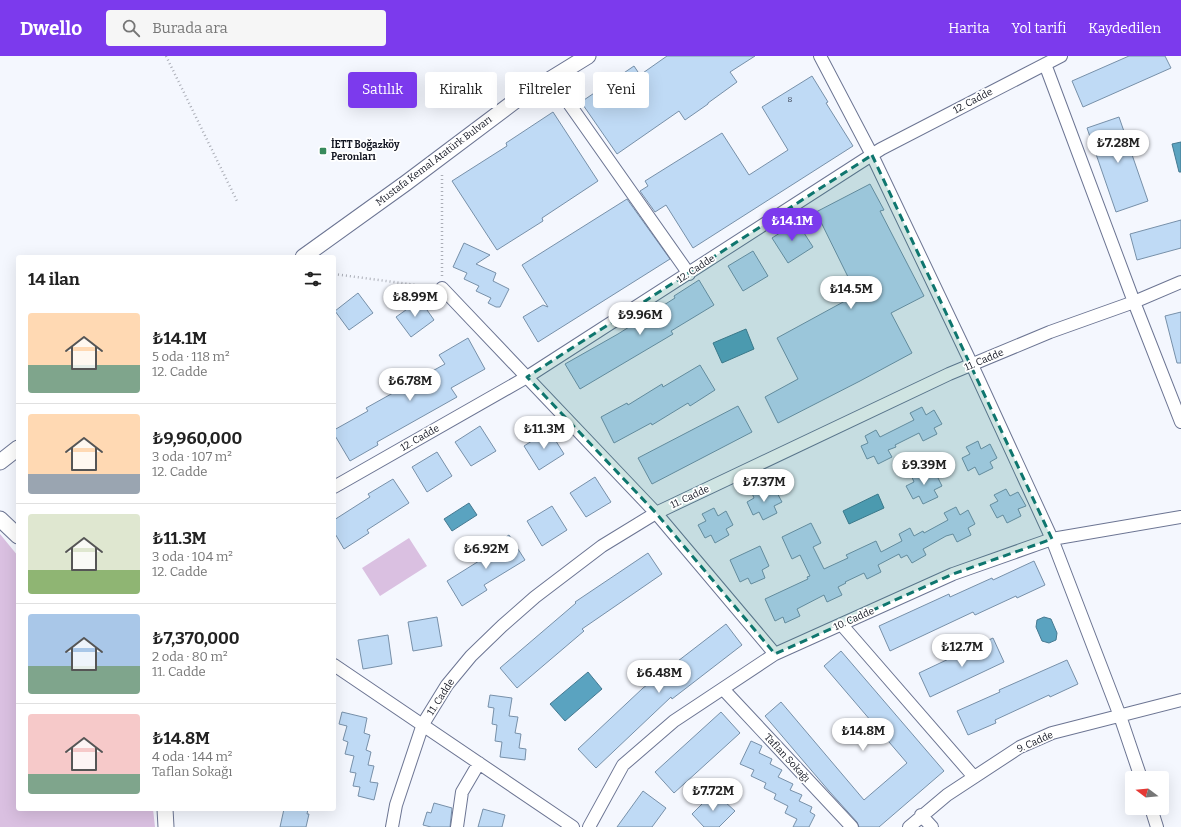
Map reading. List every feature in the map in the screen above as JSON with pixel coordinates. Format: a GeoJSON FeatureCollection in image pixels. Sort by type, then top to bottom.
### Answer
{"type":"FeatureCollection","features":[{"type":"Feature","properties":{"kind":"street","name":"Mustafa Kemal Atatürk Bulvarı"},"geometry":{"type":"LineString","coordinates":[[561,72],[588,56]]}},
{"type":"Feature","properties":{"kind":"street"},"geometry":{"type":"LineString","coordinates":[[820,56],[872,155],[972,365],[1052,539],[1120,716],[1139,771]]}},
{"type":"Feature","properties":{"kind":"street","name":"12. Cadde"},"geometry":{"type":"LineString","coordinates":[[336,486],[527,377],[872,155],[1061,56]]}},
{"type":"Feature","properties":{"kind":"street"},"geometry":{"type":"LineString","coordinates":[[1045,64],[1134,302],[1181,422]]}},
{"type":"Feature","properties":{"kind":"street","name":"Mustafa Kemal Atatürk Bulvarı"},"geometry":{"type":"LineString","coordinates":[[306,255],[406,183],[442,154],[505,108]]}},
{"type":"Feature","properties":{"kind":"street"},"geometry":{"type":"LineString","coordinates":[[572,108],[689,274]]}},
{"type":"Feature","properties":{"kind":"street","name":"11. Cadde"},"geometry":{"type":"LineString","coordinates":[[392,827],[396,806],[423,724],[447,685],[471,656],[502,626],[535,597],[602,546],[656,513],[949,374],[1050,332],[1134,302],[1181,282]]}},
{"type":"Feature","properties":{"kind":"street"},"geometry":{"type":"LineString","coordinates":[[442,288],[656,513],[775,654]]}},
{"type":"Feature","properties":{"kind":"street"},"geometry":{"type":"LineString","coordinates":[[0,462],[16,450]]}},
{"type":"Feature","properties":{"kind":"street","name":"10. Cadde"},"geometry":{"type":"LineString","coordinates":[[589,827],[623,765],[674,721],[775,654],[953,574],[1052,539],[1181,517]]}},
{"type":"Feature","properties":{"kind":"street"},"geometry":{"type":"LineString","coordinates":[[0,519],[16,534]]}},
{"type":"Feature","properties":{"kind":"street"},"geometry":{"type":"LineString","coordinates":[[841,624],[974,777]]}},
{"type":"Feature","properties":{"kind":"street"},"geometry":{"type":"LineString","coordinates":[[336,666],[573,827]]}},
{"type":"Feature","properties":{"kind":"street","name":"Taflan Sokağı"},"geometry":{"type":"LineString","coordinates":[[723,689],[852,827]]}},
{"type":"Feature","properties":{"kind":"street","name":"9. Cadde"},"geometry":{"type":"LineString","coordinates":[[909,827],[947,795],[1020,746],[1052,733],[1181,700]]}},
{"type":"Feature","properties":{"kind":"street"},"geometry":{"type":"LineString","coordinates":[[456,827],[462,792],[479,762]]}},
{"type":"Feature","properties":{"kind":"street"},"geometry":{"type":"LineString","coordinates":[[165,811],[166,827]]}},
{"type":"Feature","properties":{"kind":"street"},"geometry":{"type":"LineString","coordinates":[[922,815],[932,827]]}},
{"type":"Feature","properties":{"kind":"street"},"geometry":{"type":"LineString","coordinates":[[1153,815],[1157,827]]}},
{"type":"Feature","properties":{"kind":"path"},"geometry":{"type":"LineString","coordinates":[[166,56],[237,201]]}},
{"type":"Feature","properties":{"kind":"path"},"geometry":{"type":"LineString","coordinates":[[336,274],[442,288],[442,154]]}},
{"type":"Feature","properties":{"kind":"highlighted area"},"geometry":{"type":"Polygon","coordinates":[[[872,155],[1052,539],[953,574],[775,654],[656,513],[527,377],[872,155]]]}},
{"type":"Feature","properties":{"kind":"shaded area"},"geometry":{"type":"Polygon","coordinates":[[[0,534],[16,554],[16,811],[153,811],[155,827],[0,827],[0,534]]]}},
{"type":"Feature","properties":{"kind":"shaded area"},"geometry":{"type":"Polygon","coordinates":[[[409,538],[427,566],[380,596],[362,568],[409,538]]]}},
{"type":"Feature","properties":{"kind":"water"},"geometry":{"type":"Polygon","coordinates":[[[1181,142],[1181,172],[1179,172],[1172,144],[1181,142]]]}},
{"type":"Feature","properties":{"kind":"water"},"geometry":{"type":"Polygon","coordinates":[[[746,329],[754,349],[722,363],[713,343],[746,329]]]}},
{"type":"Feature","properties":{"kind":"water"},"geometry":{"type":"Polygon","coordinates":[[[878,494],[884,508],[849,524],[843,511],[878,494]]]}},
{"type":"Feature","properties":{"kind":"water"},"geometry":{"type":"Polygon","coordinates":[[[469,503],[477,515],[452,531],[444,519],[469,503]]]}},
{"type":"Feature","properties":{"kind":"water"},"geometry":{"type":"Polygon","coordinates":[[[1044,617],[1051,619],[1057,633],[1056,640],[1049,643],[1042,641],[1036,627],[1037,620],[1044,617]]]}},
{"type":"Feature","properties":{"kind":"water"},"geometry":{"type":"Polygon","coordinates":[[[588,672],[602,689],[565,721],[550,704],[588,672]]]}},
{"type":"Feature","properties":{"kind":"building"},"geometry":{"type":"Polygon","coordinates":[[[667,56],[755,56],[730,72],[737,82],[708,104],[685,120],[679,111],[617,154],[585,108],[585,99],[593,94],[593,108],[649,108],[649,72],[644,72],[667,56]]]}},
{"type":"Feature","properties":{"kind":"building"},"geometry":{"type":"Polygon","coordinates":[[[1129,56],[1165,56],[1171,68],[1083,107],[1072,81],[1129,56]]]}},
{"type":"Feature","properties":{"kind":"building"},"geometry":{"type":"Polygon","coordinates":[[[634,66],[638,72],[625,72],[634,66]]]}},
{"type":"Feature","properties":{"kind":"building"},"geometry":{"type":"Polygon","coordinates":[[[812,76],[828,102],[826,103],[853,146],[693,248],[666,205],[655,212],[640,191],[648,186],[645,181],[722,133],[749,175],[788,150],[762,107],[812,76]]]}},
{"type":"Feature","properties":{"kind":"building"},"geometry":{"type":"Polygon","coordinates":[[[553,112],[598,181],[542,218],[543,221],[497,250],[452,181],[507,146],[506,143],[553,112]]]}},
{"type":"Feature","properties":{"kind":"building"},"geometry":{"type":"Polygon","coordinates":[[[1119,117],[1148,201],[1116,212],[1087,128],[1119,117]]]}},
{"type":"Feature","properties":{"kind":"building"},"geometry":{"type":"Polygon","coordinates":[[[870,184],[884,210],[880,211],[924,296],[891,313],[912,353],[778,423],[765,397],[798,379],[777,338],[845,301],[840,290],[851,283],[816,212],[870,184]]]}},
{"type":"Feature","properties":{"kind":"building"},"geometry":{"type":"Polygon","coordinates":[[[627,199],[670,259],[538,342],[523,317],[543,305],[548,307],[522,265],[627,199]]]}},
{"type":"Feature","properties":{"kind":"building"},"geometry":{"type":"Polygon","coordinates":[[[1181,220],[1181,248],[1137,260],[1130,234],[1181,220]]]}},
{"type":"Feature","properties":{"kind":"building"},"geometry":{"type":"Polygon","coordinates":[[[797,222],[813,247],[788,263],[772,238],[797,222]]]}},
{"type":"Feature","properties":{"kind":"building"},"geometry":{"type":"Polygon","coordinates":[[[464,243],[490,255],[476,264],[496,273],[493,281],[509,289],[500,307],[496,307],[488,303],[491,298],[476,291],[479,286],[464,279],[467,273],[453,267],[464,243]]]}},
{"type":"Feature","properties":{"kind":"building"},"geometry":{"type":"Polygon","coordinates":[[[753,251],[768,276],[743,291],[728,266],[753,251]]]}},
{"type":"Feature","properties":{"kind":"building"},"geometry":{"type":"Polygon","coordinates":[[[699,280],[714,305],[671,331],[673,334],[580,389],[565,364],[618,334],[675,298],[674,296],[699,280]]]}},
{"type":"Feature","properties":{"kind":"building"},"geometry":{"type":"Polygon","coordinates":[[[358,293],[373,313],[349,330],[336,310],[358,293]]]}},
{"type":"Feature","properties":{"kind":"building"},"geometry":{"type":"Polygon","coordinates":[[[420,300],[434,320],[411,337],[396,317],[420,300]]]}},
{"type":"Feature","properties":{"kind":"building"},"geometry":{"type":"Polygon","coordinates":[[[1181,312],[1181,363],[1177,363],[1165,316],[1181,312]]]}},
{"type":"Feature","properties":{"kind":"building"},"geometry":{"type":"Polygon","coordinates":[[[468,338],[485,369],[451,388],[457,397],[377,442],[378,445],[350,461],[336,437],[336,429],[368,411],[366,408],[445,364],[439,355],[468,338]]]}},
{"type":"Feature","properties":{"kind":"building"},"geometry":{"type":"Polygon","coordinates":[[[700,365],[715,390],[690,406],[688,403],[652,425],[651,423],[614,443],[601,417],[627,403],[628,405],[662,384],[663,387],[700,365]]]}},
{"type":"Feature","properties":{"kind":"building"},"geometry":{"type":"Polygon","coordinates":[[[738,406],[752,432],[652,484],[638,458],[738,406]]]}},
{"type":"Feature","properties":{"kind":"building"},"geometry":{"type":"Polygon","coordinates":[[[922,407],[926,415],[934,410],[942,424],[934,428],[937,434],[923,441],[919,433],[895,445],[896,447],[888,450],[892,457],[878,464],[874,456],[867,459],[861,446],[868,443],[865,436],[876,430],[880,437],[914,420],[910,413],[922,407]]]}},
{"type":"Feature","properties":{"kind":"building"},"geometry":{"type":"Polygon","coordinates":[[[480,426],[496,451],[471,466],[455,442],[480,426]]]}},
{"type":"Feature","properties":{"kind":"building"},"geometry":{"type":"Polygon","coordinates":[[[549,430],[564,454],[539,470],[524,446],[549,430]]]}},
{"type":"Feature","properties":{"kind":"building"},"geometry":{"type":"Polygon","coordinates":[[[978,441],[981,449],[990,444],[997,458],[990,462],[993,468],[979,475],[975,467],[968,471],[962,458],[970,454],[966,447],[978,441]]]}},
{"type":"Feature","properties":{"kind":"building"},"geometry":{"type":"Polygon","coordinates":[[[437,452],[452,476],[427,492],[412,467],[437,452]]]}},
{"type":"Feature","properties":{"kind":"building"},"geometry":{"type":"Polygon","coordinates":[[[922,469],[926,477],[935,472],[942,486],[934,490],[938,497],[923,504],[919,496],[913,499],[906,486],[914,482],[911,475],[922,469]]]}},
{"type":"Feature","properties":{"kind":"building"},"geometry":{"type":"Polygon","coordinates":[[[595,477],[611,502],[586,517],[570,493],[595,477]]]}},
{"type":"Feature","properties":{"kind":"building"},"geometry":{"type":"Polygon","coordinates":[[[393,479],[409,503],[367,530],[369,533],[344,549],[336,535],[336,519],[370,497],[368,494],[393,479]]]}},
{"type":"Feature","properties":{"kind":"building"},"geometry":{"type":"Polygon","coordinates":[[[762,486],[766,493],[775,489],[782,502],[774,506],[777,513],[763,520],[759,512],[753,515],[747,502],[754,498],[751,491],[762,486]]]}},
{"type":"Feature","properties":{"kind":"building"},"geometry":{"type":"Polygon","coordinates":[[[1006,489],[1010,496],[1018,492],[1026,506],[1018,509],[1021,516],[1007,523],[1003,515],[997,518],[990,505],[998,501],[994,495],[1006,489]]]}},
{"type":"Feature","properties":{"kind":"building"},"geometry":{"type":"Polygon","coordinates":[[[552,506],[567,530],[542,546],[527,521],[552,506]]]}},
{"type":"Feature","properties":{"kind":"building"},"geometry":{"type":"Polygon","coordinates":[[[956,507],[960,515],[968,510],[975,524],[968,528],[971,535],[957,542],[953,534],[946,536],[923,549],[926,555],[912,563],[907,555],[901,558],[899,554],[878,565],[881,572],[867,579],[864,573],[838,587],[842,595],[827,602],[824,595],[797,609],[800,616],[785,623],[783,617],[775,621],[765,599],[808,579],[807,577],[810,576],[800,555],[792,559],[782,537],[811,523],[821,543],[813,547],[824,569],[848,558],[846,555],[876,541],[881,552],[902,541],[899,534],[910,528],[914,536],[923,531],[924,533],[948,520],[944,513],[956,507]]]}},
{"type":"Feature","properties":{"kind":"building"},"geometry":{"type":"Polygon","coordinates":[[[714,508],[718,516],[726,511],[733,525],[726,529],[729,535],[715,543],[711,535],[705,538],[698,525],[706,521],[702,514],[714,508]]]}},
{"type":"Feature","properties":{"kind":"building"},"geometry":{"type":"Polygon","coordinates":[[[509,535],[525,560],[484,585],[487,590],[462,606],[447,581],[487,556],[484,551],[509,535]]]}},
{"type":"Feature","properties":{"kind":"building"},"geometry":{"type":"Polygon","coordinates":[[[760,546],[769,566],[762,570],[765,578],[751,584],[748,578],[740,582],[730,560],[760,546]]]}},
{"type":"Feature","properties":{"kind":"building"},"geometry":{"type":"Polygon","coordinates":[[[648,553],[662,574],[582,629],[584,631],[517,688],[500,668],[576,603],[575,602],[648,553]]]}},
{"type":"Feature","properties":{"kind":"building"},"geometry":{"type":"Polygon","coordinates":[[[1034,561],[1045,585],[1017,598],[1016,596],[975,615],[973,612],[890,651],[879,626],[949,594],[950,597],[992,578],[993,580],[1034,561]]]}},
{"type":"Feature","properties":{"kind":"building"},"geometry":{"type":"Polygon","coordinates":[[[437,617],[442,646],[413,651],[408,622],[437,617]]]}},
{"type":"Feature","properties":{"kind":"building"},"geometry":{"type":"Polygon","coordinates":[[[726,624],[742,645],[672,699],[671,697],[596,768],[578,749],[643,688],[726,624]]]}},
{"type":"Feature","properties":{"kind":"building"},"geometry":{"type":"Polygon","coordinates":[[[388,635],[392,664],[363,669],[358,640],[388,635]]]}},
{"type":"Feature","properties":{"kind":"building"},"geometry":{"type":"Polygon","coordinates":[[[993,638],[1004,662],[930,697],[919,673],[993,638]]]}},
{"type":"Feature","properties":{"kind":"building"},"geometry":{"type":"Polygon","coordinates":[[[841,651],[944,771],[879,827],[859,827],[857,822],[765,716],[781,702],[864,800],[907,763],[824,666],[841,651]]]}},
{"type":"Feature","properties":{"kind":"building"},"geometry":{"type":"Polygon","coordinates":[[[1067,660],[1078,684],[1050,697],[1049,695],[995,720],[996,723],[968,735],[957,711],[1000,692],[999,690],[1067,660]]]}},
{"type":"Feature","properties":{"kind":"building"},"geometry":{"type":"Polygon","coordinates":[[[490,695],[512,698],[509,716],[518,717],[515,733],[521,734],[519,748],[526,749],[525,760],[500,757],[502,742],[495,741],[497,725],[492,724],[494,708],[488,707],[490,695]]]}},
{"type":"Feature","properties":{"kind":"building"},"geometry":{"type":"Polygon","coordinates":[[[342,712],[367,718],[364,733],[370,735],[366,750],[371,752],[368,765],[374,766],[370,782],[378,783],[374,800],[358,796],[360,787],[353,786],[356,773],[350,772],[354,756],[345,754],[348,742],[343,740],[347,726],[339,724],[342,712]]]}},
{"type":"Feature","properties":{"kind":"building"},"geometry":{"type":"Polygon","coordinates":[[[721,712],[740,733],[674,793],[655,772],[721,712]]]}},
{"type":"Feature","properties":{"kind":"building"},"geometry":{"type":"Polygon","coordinates":[[[751,741],[762,746],[759,753],[772,759],[770,764],[782,770],[778,777],[793,784],[790,790],[802,795],[799,801],[812,807],[810,812],[815,815],[809,827],[793,827],[797,819],[785,813],[788,806],[774,799],[776,794],[764,788],[766,783],[751,776],[754,770],[740,764],[751,741]]]}},
{"type":"Feature","properties":{"kind":"building"},"geometry":{"type":"Polygon","coordinates":[[[643,791],[666,808],[652,827],[617,827],[643,791]]]}},
{"type":"Feature","properties":{"kind":"building"},"geometry":{"type":"Polygon","coordinates":[[[714,792],[735,811],[719,827],[704,827],[692,814],[714,792]]]}},
{"type":"Feature","properties":{"kind":"building"},"geometry":{"type":"Polygon","coordinates":[[[434,803],[452,808],[450,827],[431,827],[423,825],[427,812],[431,813],[434,803]]]}},
{"type":"Feature","properties":{"kind":"building"},"geometry":{"type":"Polygon","coordinates":[[[483,809],[505,815],[502,827],[478,827],[483,809]]]}},
{"type":"Feature","properties":{"kind":"building"},"geometry":{"type":"Polygon","coordinates":[[[284,811],[308,811],[307,814],[309,814],[306,827],[280,827],[284,811]]]}},
{"type":"Feature","properties":{"kind":"place","name":"İETT Boğazköy Peronları"},"geometry":{"type":"Point","coordinates":[323,151]}}]}
